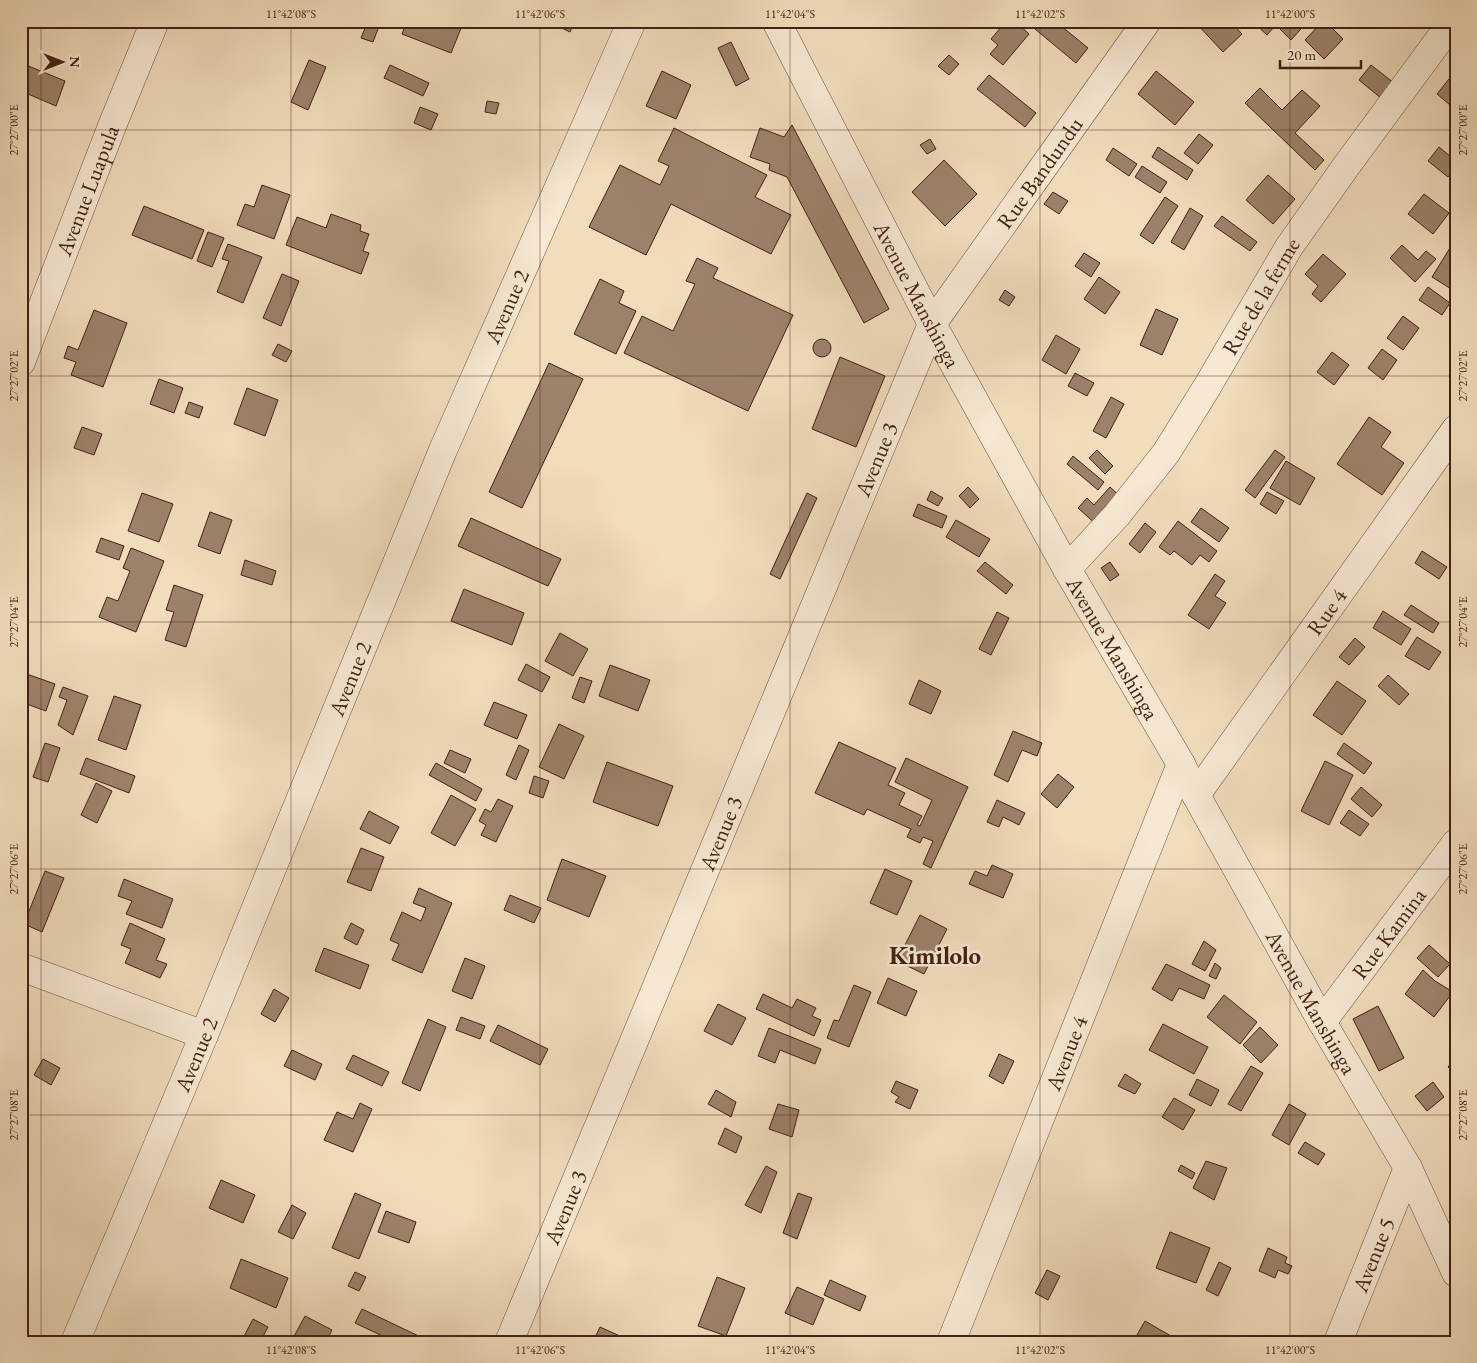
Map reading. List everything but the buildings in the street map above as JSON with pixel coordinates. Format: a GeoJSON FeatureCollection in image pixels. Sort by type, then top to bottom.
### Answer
{"type":"FeatureCollection","features":[{"type":"Feature","properties":{"kind":"street","name":"Avenue Luapula"},"geometry":{"type":"LineString","coordinates":[[21,362],[112,126],[156,21]]}},
{"type":"Feature","properties":{"kind":"street","name":"Avenue 2"},"geometry":{"type":"LineString","coordinates":[[75,1342],[204,1036],[443,450],[632,21]]}},
{"type":"Feature","properties":{"kind":"street","name":"Rue Bandundu"},"geometry":{"type":"LineString","coordinates":[[932,324],[1147,21]]}},
{"type":"Feature","properties":{"kind":"street","name":"Rue de la ferme"},"geometry":{"type":"LineString","coordinates":[[1067,569],[1117,515],[1166,453],[1222,364],[1289,246],[1347,164],[1455,21]]}},
{"type":"Feature","properties":{"kind":"street","name":"Avenue Manshinga"},"geometry":{"type":"LineString","coordinates":[[786,27],[932,324],[1067,569],[1181,764],[1196,795],[1322,1022],[1408,1168],[1456,1273]]}},
{"type":"Feature","properties":{"kind":"street","name":"Avenue 3"},"geometry":{"type":"LineString","coordinates":[[509,1342],[932,324]]}},
{"type":"Feature","properties":{"kind":"street","name":"Rue 4"},"geometry":{"type":"LineString","coordinates":[[1196,795],[1456,429]]}},
{"type":"Feature","properties":{"kind":"street","name":"Avenue 4"},"geometry":{"type":"LineString","coordinates":[[950,1342],[1181,764]]}},
{"type":"Feature","properties":{"kind":"street","name":"Rue Kamina"},"geometry":{"type":"LineString","coordinates":[[1322,1022],[1456,843]]}},
{"type":"Feature","properties":{"kind":"street"},"geometry":{"type":"LineString","coordinates":[[21,967],[204,1036]]}},
{"type":"Feature","properties":{"kind":"street","name":"Avenue 5"},"geometry":{"type":"LineString","coordinates":[[1338,1342],[1408,1168]]}},
{"type":"Feature","properties":{"kind":"district","name":"Kimilolo"},"geometry":{"type":"Point","coordinates":[935,955]}}]}
